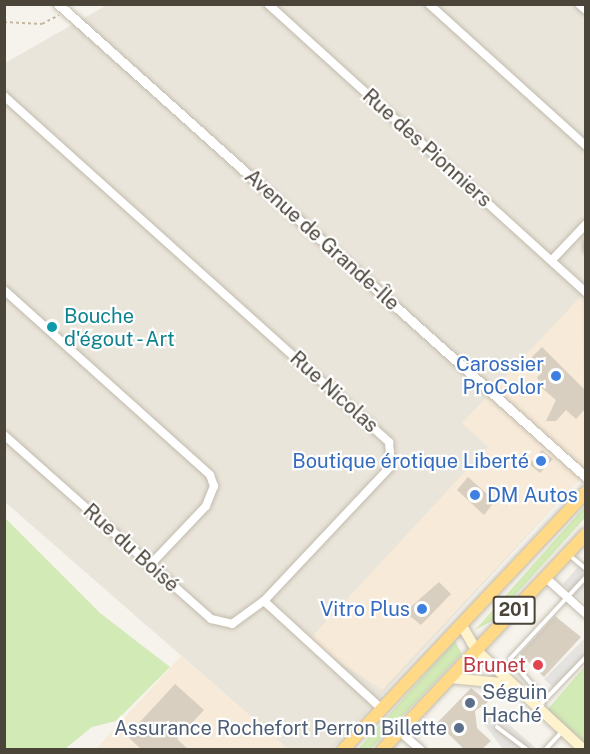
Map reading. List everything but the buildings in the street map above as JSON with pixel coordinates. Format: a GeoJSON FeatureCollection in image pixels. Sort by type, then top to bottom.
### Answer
{"type":"FeatureCollection","features":[{"type":"Feature","properties":{"kind":"highway","name":"201"},"geometry":{"type":"LineString","coordinates":[[343,750],[585,492]]}},
{"type":"Feature","properties":{"kind":"highway","name":"201"},"geometry":{"type":"LineString","coordinates":[[382,750],[585,534]]}},
{"type":"Feature","properties":{"kind":"main road"},"geometry":{"type":"LineString","coordinates":[[461,624],[476,650],[512,684],[541,703],[564,731],[584,750]]}},
{"type":"Feature","properties":{"kind":"main road"},"geometry":{"type":"LineString","coordinates":[[450,678],[512,684]]}},
{"type":"Feature","properties":{"kind":"street","name":"Rue des Pionniers"},"geometry":{"type":"LineString","coordinates":[[268,4],[585,292]]}},
{"type":"Feature","properties":{"kind":"street"},"geometry":{"type":"LineString","coordinates":[[429,4],[585,146]]}},
{"type":"Feature","properties":{"kind":"street"},"geometry":{"type":"LineString","coordinates":[[579,4],[585,10]]}},
{"type":"Feature","properties":{"kind":"street","name":"Avenue de Grande-Île"},"geometry":{"type":"LineString","coordinates":[[62,7],[585,477]]}},
{"type":"Feature","properties":{"kind":"street","name":"Rue Nicolas"},"geometry":{"type":"LineString","coordinates":[[4,96],[389,442],[391,466],[264,601]]}},
{"type":"Feature","properties":{"kind":"street"},"geometry":{"type":"LineString","coordinates":[[552,260],[585,224]]}},
{"type":"Feature","properties":{"kind":"street"},"geometry":{"type":"LineString","coordinates":[[4,290],[210,476],[214,486],[206,506],[150,565]]}},
{"type":"Feature","properties":{"kind":"street","name":"Rue du Boisé"},"geometry":{"type":"LineString","coordinates":[[4,435],[220,624],[243,620],[264,601]]}},
{"type":"Feature","properties":{"kind":"street"},"geometry":{"type":"LineString","coordinates":[[545,577],[585,614]]}},
{"type":"Feature","properties":{"kind":"street"},"geometry":{"type":"LineString","coordinates":[[264,601],[382,709]]}},
{"type":"Feature","properties":{"kind":"street"},"geometry":{"type":"LineString","coordinates":[[399,731],[421,750]]}},
{"type":"Feature","properties":{"kind":"lane"},"geometry":{"type":"LineString","coordinates":[[585,242],[585,250]]}},
{"type":"Feature","properties":{"kind":"lane"},"geometry":{"type":"LineString","coordinates":[[567,553],[585,570]]}},
{"type":"Feature","properties":{"kind":"lane"},"geometry":{"type":"LineString","coordinates":[[585,577],[556,611],[547,614],[510,659],[541,703],[585,657]]}},
{"type":"Feature","properties":{"kind":"lane"},"geometry":{"type":"LineString","coordinates":[[497,726],[527,750]]}},
{"type":"Feature","properties":{"kind":"lane"},"geometry":{"type":"LineString","coordinates":[[545,750],[564,731]]}},
{"type":"Feature","properties":{"kind":"path"},"geometry":{"type":"LineString","coordinates":[[4,22],[42,24],[62,7]]}},
{"type":"Feature","properties":{"kind":"shaded area"},"geometry":{"type":"Polygon","coordinates":[[[107,5],[585,5],[585,473],[332,749],[288,749],[5,502],[5,63],[107,5]]]}},
{"type":"Feature","properties":{"kind":"shaded area"},"geometry":{"type":"Polygon","coordinates":[[[582,295],[585,473],[382,690],[308,641],[488,447],[462,423],[582,295]]]}},
{"type":"Feature","properties":{"kind":"shaded area"},"geometry":{"type":"Polygon","coordinates":[[[585,559],[585,603],[563,584],[585,559]]]}},
{"type":"Feature","properties":{"kind":"shaded area"},"geometry":{"type":"Polygon","coordinates":[[[584,639],[585,660],[556,690],[544,679],[584,639]]]}},
{"type":"Feature","properties":{"kind":"shaded area"},"geometry":{"type":"Polygon","coordinates":[[[181,656],[288,749],[95,750],[181,656]]]}},
{"type":"Feature","properties":{"kind":"shaded area"},"geometry":{"type":"Polygon","coordinates":[[[492,710],[537,749],[503,749],[481,720],[492,710]]]}},
{"type":"Feature","properties":{"kind":"green space"},"geometry":{"type":"Polygon","coordinates":[[[585,506],[585,518],[492,621],[475,630],[585,506]]]}},
{"type":"Feature","properties":{"kind":"green space"},"geometry":{"type":"Polygon","coordinates":[[[4,517],[100,613],[170,667],[116,721],[92,727],[65,749],[5,749],[4,517]]]}},
{"type":"Feature","properties":{"kind":"green space"},"geometry":{"type":"Polygon","coordinates":[[[455,641],[462,654],[371,749],[358,749],[455,641]]]}},
{"type":"Feature","properties":{"kind":"green space"},"geometry":{"type":"Polygon","coordinates":[[[585,666],[585,743],[547,710],[585,666]]]}},
{"type":"Feature","properties":{"kind":"place","name":"Bouche d'égout - Art"},"geometry":{"type":"Point","coordinates":[52,327]}},
{"type":"Feature","properties":{"kind":"place","name":"Carossier ProColor"},"geometry":{"type":"Point","coordinates":[556,376]}},
{"type":"Feature","properties":{"kind":"place","name":"Boutique érotique Liberté"},"geometry":{"type":"Point","coordinates":[541,461]}},
{"type":"Feature","properties":{"kind":"place","name":"DM Autos"},"geometry":{"type":"Point","coordinates":[475,495]}},
{"type":"Feature","properties":{"kind":"place","name":"Vitro Plus"},"geometry":{"type":"Point","coordinates":[422,609]}},
{"type":"Feature","properties":{"kind":"place","name":"Brunet"},"geometry":{"type":"Point","coordinates":[538,665]}},
{"type":"Feature","properties":{"kind":"place","name":"Séguin Haché"},"geometry":{"type":"Point","coordinates":[470,703]}},
{"type":"Feature","properties":{"kind":"place","name":"Assurance Rochefort Perron Billette"},"geometry":{"type":"Point","coordinates":[459,728]}}]}
